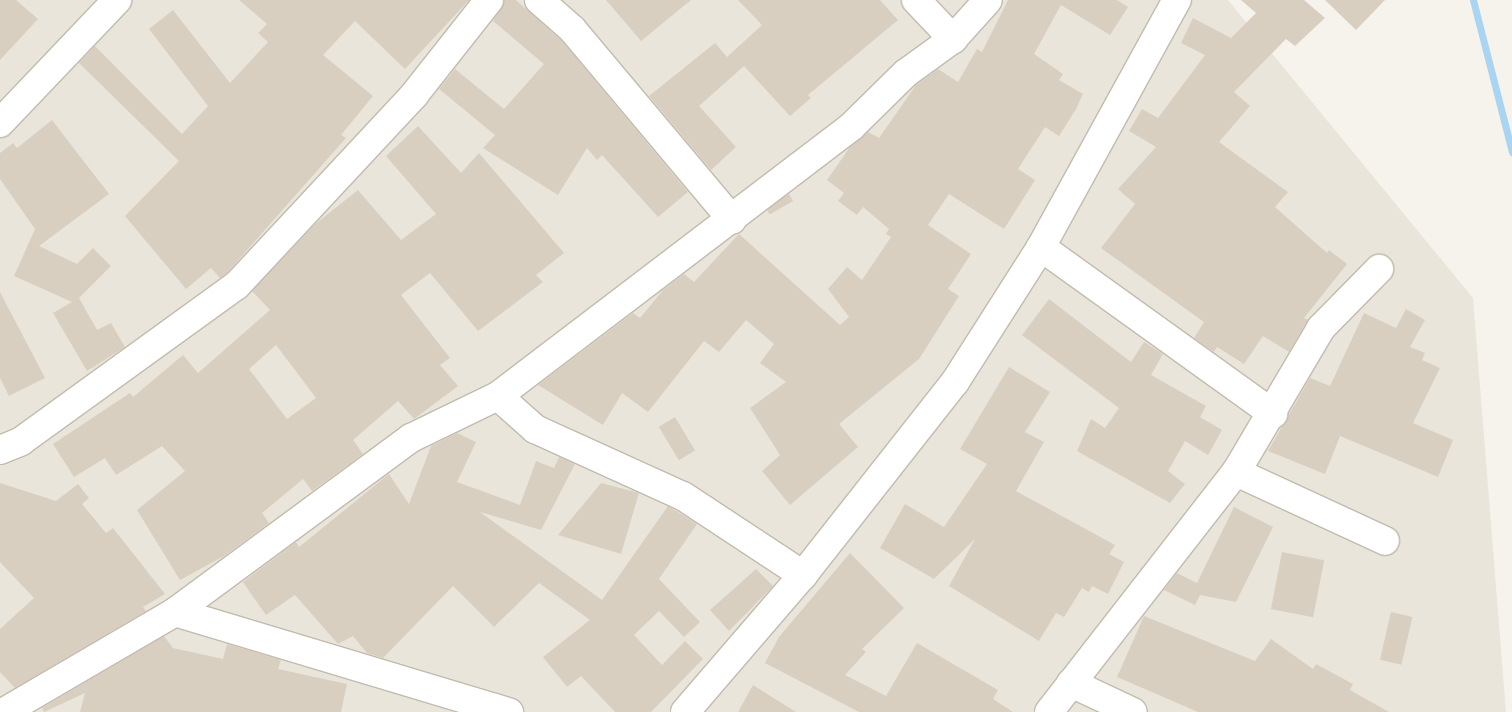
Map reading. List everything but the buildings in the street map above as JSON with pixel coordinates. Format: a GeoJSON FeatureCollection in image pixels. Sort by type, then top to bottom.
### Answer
{"type":"FeatureCollection","features":[{"type":"Feature","properties":{"kind":"street"},"geometry":{"type":"LineString","coordinates":[[0,123],[117,0]]}},
{"type":"Feature","properties":{"kind":"street"},"geometry":{"type":"LineString","coordinates":[[0,450],[20,442],[237,285],[414,95],[489,0]]}},
{"type":"Feature","properties":{"kind":"street"},"geometry":{"type":"LineString","coordinates":[[539,0],[572,28],[732,220]]}},
{"type":"Feature","properties":{"kind":"street"},"geometry":{"type":"LineString","coordinates":[[916,0],[953,39]]}},
{"type":"Feature","properties":{"kind":"street"},"geometry":{"type":"LineString","coordinates":[[4,712],[175,612],[411,438],[498,396],[732,220],[851,127],[906,73],[953,39],[988,0]]}},
{"type":"Feature","properties":{"kind":"street"},"geometry":{"type":"LineString","coordinates":[[685,712],[803,575],[955,382],[1042,247],[1177,0]]}},
{"type":"Feature","properties":{"kind":"street"},"geometry":{"type":"LineString","coordinates":[[1042,247],[1273,414]]}},
{"type":"Feature","properties":{"kind":"street"},"geometry":{"type":"LineString","coordinates":[[1049,712],[1236,472],[1273,414],[1321,328],[1379,269]]}},
{"type":"Feature","properties":{"kind":"street"},"geometry":{"type":"LineString","coordinates":[[498,396],[535,429],[683,496],[803,575]]}},
{"type":"Feature","properties":{"kind":"street"},"geometry":{"type":"LineString","coordinates":[[1236,472],[1385,541]]}},
{"type":"Feature","properties":{"kind":"street"},"geometry":{"type":"LineString","coordinates":[[175,612],[509,712]]}},
{"type":"Feature","properties":{"kind":"street"},"geometry":{"type":"LineString","coordinates":[[1071,683],[1133,712]]}},
{"type":"Feature","properties":{"kind":"shaded area"},"geometry":{"type":"Polygon","coordinates":[[[0,0],[1228,0],[1473,298],[1506,712],[0,712],[0,0]]]}},
{"type":"Feature","properties":{"kind":"waterway"},"geometry":{"type":"LineString","coordinates":[[1473,0],[1512,152]]}}]}
